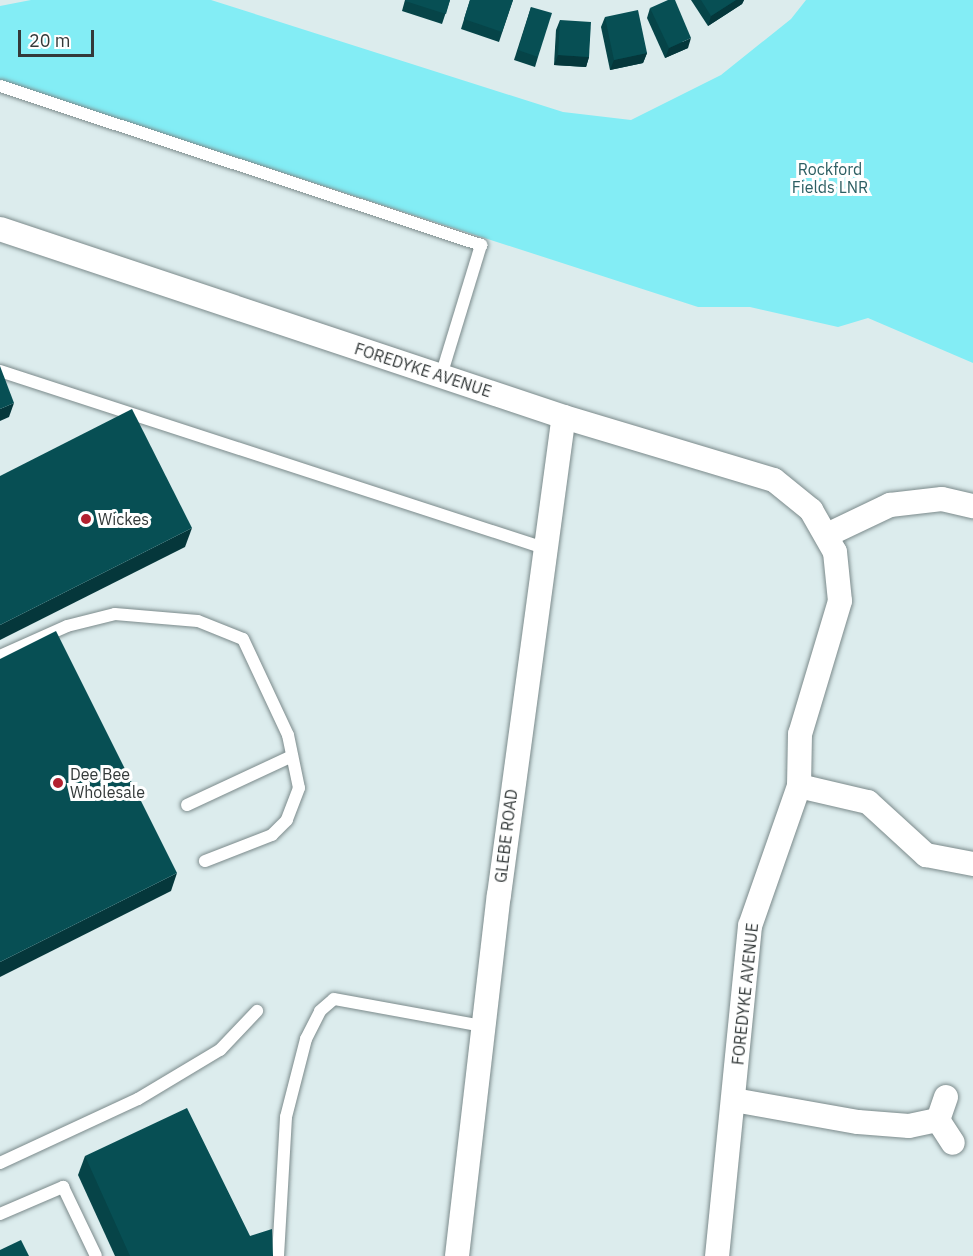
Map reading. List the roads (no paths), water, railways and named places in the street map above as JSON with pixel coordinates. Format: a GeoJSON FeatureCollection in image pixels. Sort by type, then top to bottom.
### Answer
{"type":"FeatureCollection","features":[{"type":"Feature","properties":{"kind":"street","name":"FOREDYKE AVENUE"},"geometry":{"type":"LineString","coordinates":[[0,229],[564,417],[774,480],[812,510],[835,552],[840,601],[800,734],[799,786],[750,926],[717,1256]]}},
{"type":"Feature","properties":{"kind":"street","name":"GLEBE ROAD"},"geometry":{"type":"LineString","coordinates":[[457,1256],[483,1026],[544,548],[564,417]]}},
{"type":"Feature","properties":{"kind":"street"},"geometry":{"type":"LineString","coordinates":[[827,536],[890,505],[942,499],[973,506]]}},
{"type":"Feature","properties":{"kind":"street"},"geometry":{"type":"LineString","coordinates":[[799,786],[868,802],[926,855],[973,864]]}},
{"type":"Feature","properties":{"kind":"street"},"geometry":{"type":"LineString","coordinates":[[946,1096],[938,1120],[952,1143]]}},
{"type":"Feature","properties":{"kind":"street"},"geometry":{"type":"LineString","coordinates":[[734,1100],[858,1122],[909,1126],[938,1120]]}},
{"type":"Feature","properties":{"kind":"lane"},"geometry":{"type":"LineString","coordinates":[[0,86],[481,245],[441,376]]}},
{"type":"Feature","properties":{"kind":"lane"},"geometry":{"type":"LineString","coordinates":[[0,371],[544,548]]}},
{"type":"Feature","properties":{"kind":"lane"},"geometry":{"type":"LineString","coordinates":[[0,656],[67,626],[115,614],[198,621],[243,639],[292,756],[299,788],[287,820],[272,835],[205,861]]}},
{"type":"Feature","properties":{"kind":"lane"},"geometry":{"type":"LineString","coordinates":[[188,805],[292,756]]}},
{"type":"Feature","properties":{"kind":"lane"},"geometry":{"type":"LineString","coordinates":[[278,1256],[286,1117],[306,1040],[320,1011],[334,999],[483,1026]]}},
{"type":"Feature","properties":{"kind":"lane"},"geometry":{"type":"LineString","coordinates":[[0,1163],[138,1099],[220,1050],[257,1011]]}},
{"type":"Feature","properties":{"kind":"lane"},"geometry":{"type":"LineString","coordinates":[[0,1214],[63,1187],[96,1256]]}},
{"type":"Feature","properties":{"kind":"place","name":"Wickes"},"geometry":{"type":"Point","coordinates":[86,519]}},
{"type":"Feature","properties":{"kind":"place","name":"Dee Bee Wholesale"},"geometry":{"type":"Point","coordinates":[58,783]}},
{"type":"Feature","properties":{"kind":"park label","name":"Rockford Fields LNR"},"geometry":{"type":"Point","coordinates":[830,178]}}]}
